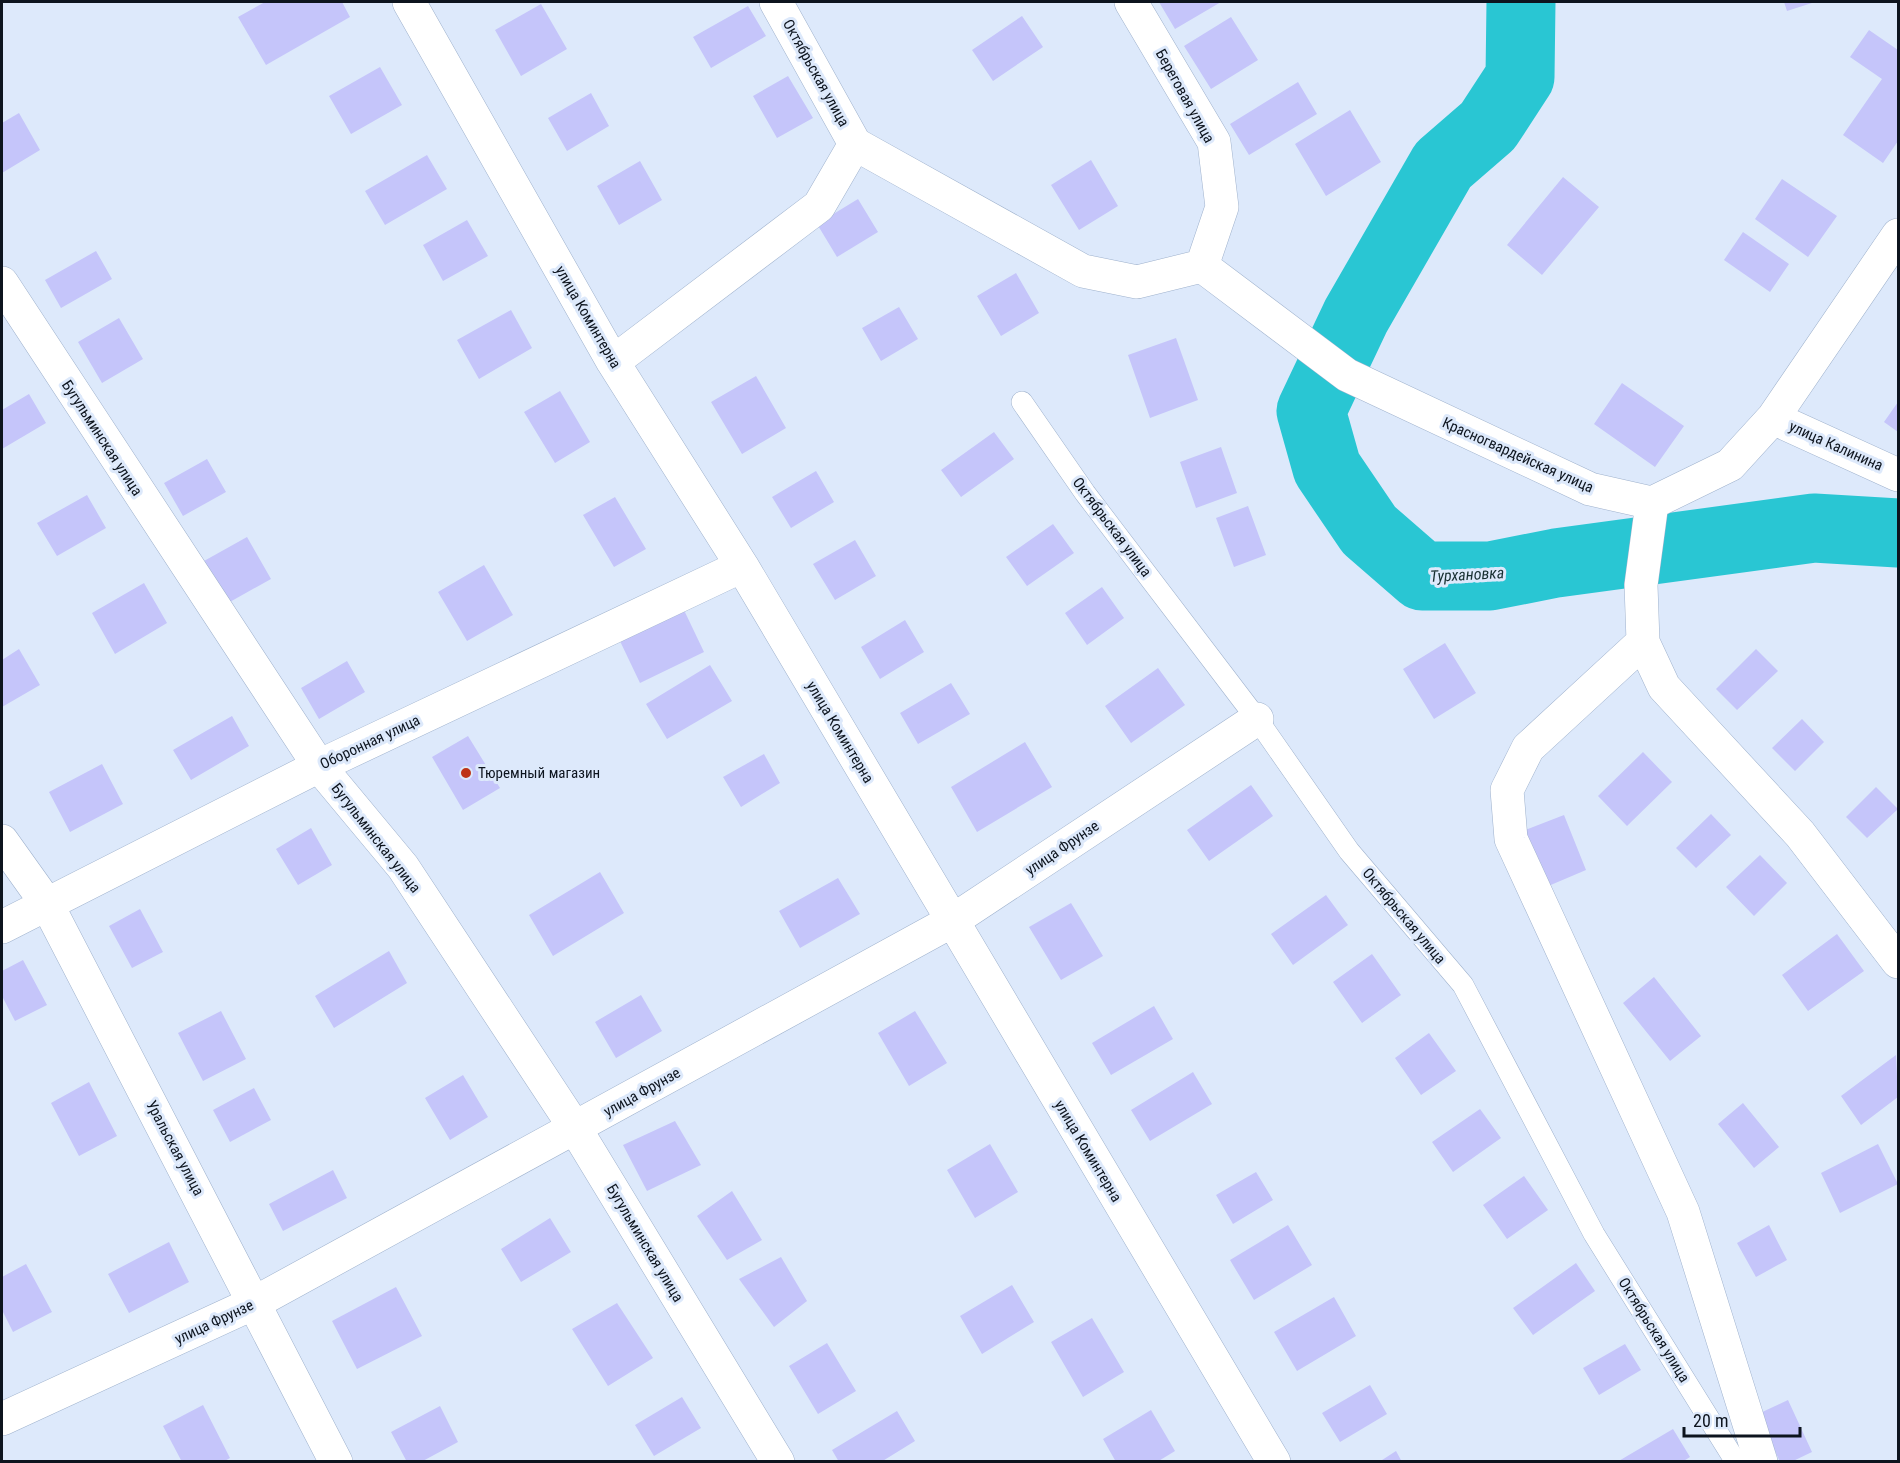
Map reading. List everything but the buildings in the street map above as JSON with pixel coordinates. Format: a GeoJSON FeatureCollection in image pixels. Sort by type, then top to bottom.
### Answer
{"type":"FeatureCollection","features":[{"type":"Feature","properties":{"kind":"street","name":"улица Коминтерна"},"geometry":{"type":"LineString","coordinates":[[409,2],[613,362],[742,566],[1274,1461]]}},
{"type":"Feature","properties":{"kind":"street","name":"Октябрьская улица"},"geometry":{"type":"LineString","coordinates":[[776,2],[855,144]]}},
{"type":"Feature","properties":{"kind":"street","name":"Береговая улица"},"geometry":{"type":"LineString","coordinates":[[1131,2],[1214,142],[1221,207],[1202,266]]}},
{"type":"Feature","properties":{"kind":"street"},"geometry":{"type":"LineString","coordinates":[[613,362],[819,206],[855,144],[1083,271],[1137,282],[1202,266]]}},
{"type":"Feature","properties":{"kind":"street"},"geometry":{"type":"LineString","coordinates":[[1899,235],[1773,418],[1730,465],[1652,503],[1641,585],[1643,642],[1664,687],[1800,834],[1899,962]]}},
{"type":"Feature","properties":{"kind":"street","name":"Красногвардейская улица"},"geometry":{"type":"LineString","coordinates":[[1202,266],[1347,375],[1590,489],[1652,503]]}},
{"type":"Feature","properties":{"kind":"street","name":"Бугульминская улица"},"geometry":{"type":"LineString","coordinates":[[2,283],[319,766],[403,867],[575,1128],[778,1461]]}},
{"type":"Feature","properties":{"kind":"street","name":"улица Калинина"},"geometry":{"type":"LineString","coordinates":[[1773,418],[1899,475]]}},
{"type":"Feature","properties":{"kind":"street","name":"Оборонная улица"},"geometry":{"type":"LineString","coordinates":[[2,927],[319,766],[742,566]]}},
{"type":"Feature","properties":{"kind":"street"},"geometry":{"type":"LineString","coordinates":[[1643,642],[1528,748],[1507,790],[1511,838],[1683,1212],[1761,1461]]}},
{"type":"Feature","properties":{"kind":"street","name":"улица Фрунзе"},"geometry":{"type":"LineString","coordinates":[[2,1419],[256,1302],[952,921],[1257,719]]}},
{"type":"Feature","properties":{"kind":"street","name":"Уральская улица"},"geometry":{"type":"LineString","coordinates":[[2,841],[48,904],[256,1302],[336,1461]]}},
{"type":"Feature","properties":{"kind":"lane","name":"Октябрьская улица"},"geometry":{"type":"LineString","coordinates":[[1022,402],[1085,493],[1257,719],[1349,851],[1463,986],[1594,1234],[1736,1461]]}},
{"type":"Feature","properties":{"kind":"waterway","name":"Турхановка"},"geometry":{"type":"LineString","coordinates":[[1521,2],[1520,77],[1488,126],[1443,165],[1356,316],[1311,411],[1327,468],[1369,530],[1422,576],[1490,576],[1556,563],[1814,528],[1898,533]]}},
{"type":"Feature","properties":{"kind":"place","name":"Тюремный магазин"},"geometry":{"type":"Point","coordinates":[466,773]}}]}
